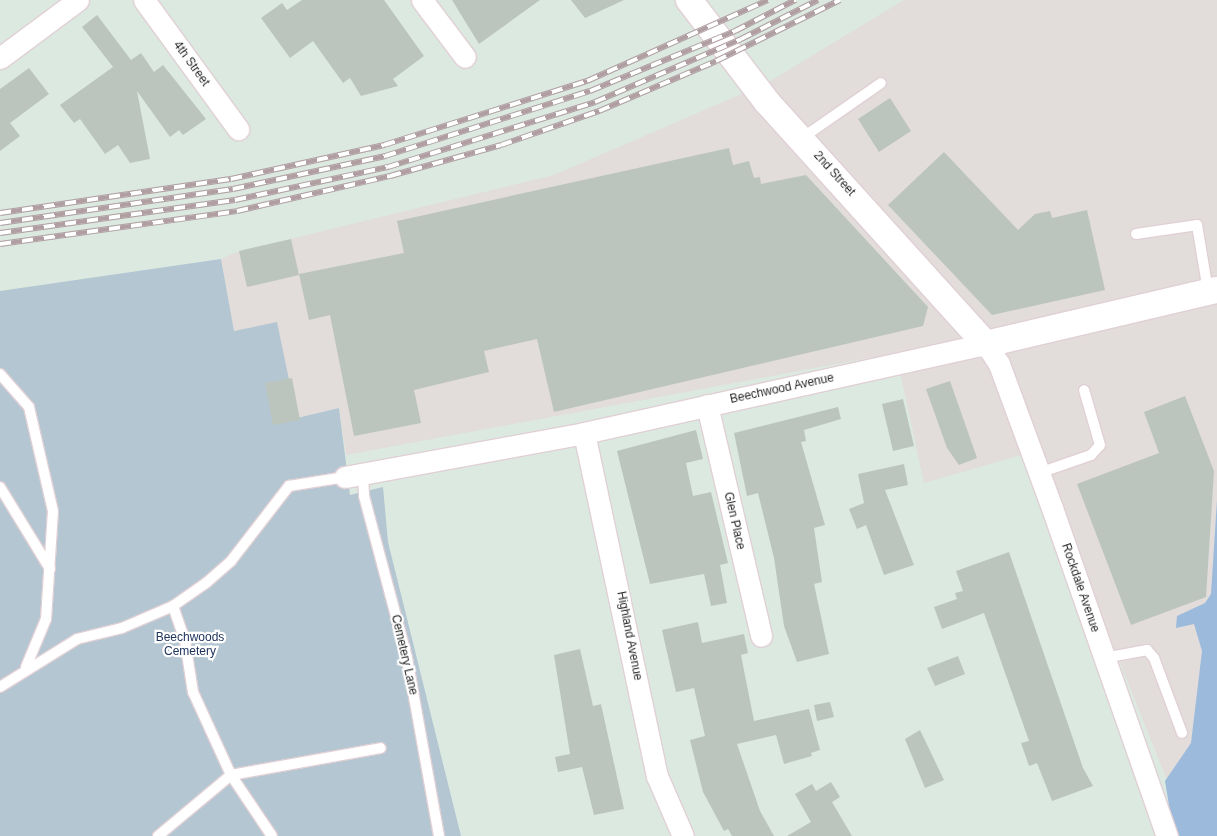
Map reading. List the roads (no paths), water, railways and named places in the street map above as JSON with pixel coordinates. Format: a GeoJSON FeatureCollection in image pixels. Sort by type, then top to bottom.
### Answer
{"type":"FeatureCollection","features":[{"type":"Feature","properties":{"kind":"street"},"geometry":{"type":"LineString","coordinates":[[0,58],[78,0]]}},
{"type":"Feature","properties":{"kind":"street","name":"4th Street"},"geometry":{"type":"LineString","coordinates":[[144,0],[238,129]]}},
{"type":"Feature","properties":{"kind":"street"},"geometry":{"type":"LineString","coordinates":[[422,0],[465,57]]}},
{"type":"Feature","properties":{"kind":"street","name":"2nd Street"},"geometry":{"type":"LineString","coordinates":[[689,0],[767,102],[802,138],[986,344]]}},
{"type":"Feature","properties":{"kind":"street","name":"Beechwood Avenue"},"geometry":{"type":"LineString","coordinates":[[354,476],[584,433],[986,344],[1213,291]]}},
{"type":"Feature","properties":{"kind":"street","name":"Rockdale Avenue"},"geometry":{"type":"LineString","coordinates":[[986,344],[999,364],[1167,836]]}},
{"type":"Feature","properties":{"kind":"street","name":"Glen Place"},"geometry":{"type":"LineString","coordinates":[[707,405],[761,636]]}},
{"type":"Feature","properties":{"kind":"street","name":"Highland Avenue"},"geometry":{"type":"LineString","coordinates":[[584,433],[657,776],[683,836]]}},
{"type":"Feature","properties":{"kind":"lane"},"geometry":{"type":"LineString","coordinates":[[802,138],[881,83]]}},
{"type":"Feature","properties":{"kind":"lane"},"geometry":{"type":"LineString","coordinates":[[1136,234],[1197,225],[1213,291]]}},
{"type":"Feature","properties":{"kind":"lane"},"geometry":{"type":"LineString","coordinates":[[0,374],[29,407],[53,511],[46,619],[26,667]]}},
{"type":"Feature","properties":{"kind":"lane"},"geometry":{"type":"LineString","coordinates":[[1039,473],[1091,455],[1100,445],[1084,390]]}},
{"type":"Feature","properties":{"kind":"lane"},"geometry":{"type":"LineString","coordinates":[[0,687],[26,667],[77,639],[122,628],[173,606],[231,561],[289,486],[354,476]]}},
{"type":"Feature","properties":{"kind":"lane","name":"Cemetery Lane"},"geometry":{"type":"LineString","coordinates":[[354,476],[366,504],[408,658],[439,836]]}},
{"type":"Feature","properties":{"kind":"lane"},"geometry":{"type":"LineString","coordinates":[[0,487],[50,570]]}},
{"type":"Feature","properties":{"kind":"lane"},"geometry":{"type":"LineString","coordinates":[[173,606],[185,640],[193,692],[231,775],[272,836]]}},
{"type":"Feature","properties":{"kind":"lane"},"geometry":{"type":"LineString","coordinates":[[1104,658],[1140,648],[1147,650],[1154,658],[1182,733]]}},
{"type":"Feature","properties":{"kind":"lane"},"geometry":{"type":"LineString","coordinates":[[158,836],[231,775],[381,748]]}},
{"type":"Feature","properties":{"kind":"railway"},"geometry":{"type":"LineString","coordinates":[[0,213],[231,179],[384,145],[587,81],[768,0]]}},
{"type":"Feature","properties":{"kind":"railway"},"geometry":{"type":"LineString","coordinates":[[0,223],[233,189],[385,156],[590,91],[735,31],[795,0]]}},
{"type":"Feature","properties":{"kind":"railway"},"geometry":{"type":"LineString","coordinates":[[0,233],[235,200],[388,167],[595,102],[741,39],[818,0]]}},
{"type":"Feature","properties":{"kind":"railway"},"geometry":{"type":"LineString","coordinates":[[0,244],[237,211],[390,176],[501,145],[599,111],[716,61],[840,0]]}},
{"type":"Feature","properties":{"kind":"park label","name":"Beechwoods Cemetery"},"geometry":{"type":"Point","coordinates":[190,645]}}]}
